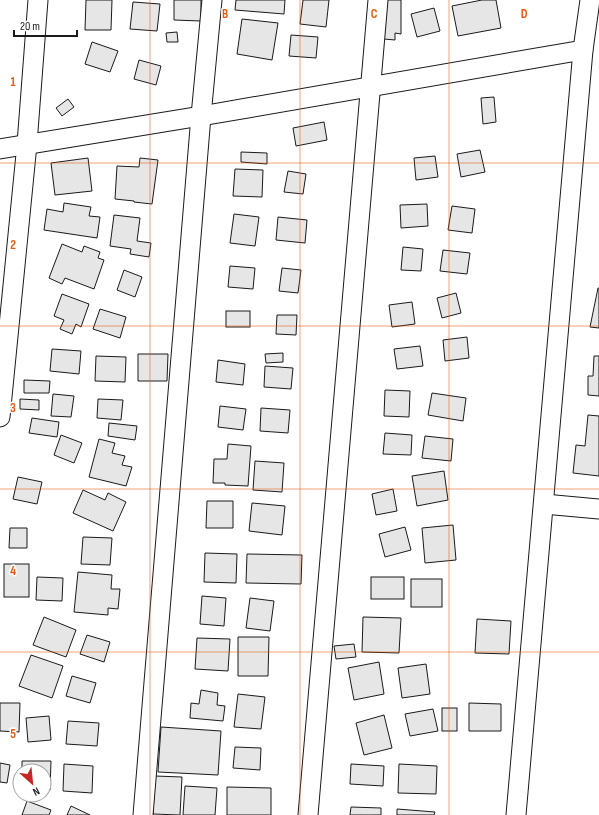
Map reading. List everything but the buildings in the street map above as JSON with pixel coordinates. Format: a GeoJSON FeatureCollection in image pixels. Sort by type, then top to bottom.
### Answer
{"type":"FeatureCollection","features":[{"type":"Feature","properties":{"kind":"street"},"geometry":{"type":"LineString","coordinates":[[0,418],[27,144],[38,0]]}},
{"type":"Feature","properties":{"kind":"street"},"geometry":{"type":"LineString","coordinates":[[143,815],[212,0]]}},
{"type":"Feature","properties":{"kind":"street"},"geometry":{"type":"LineString","coordinates":[[308,815],[378,0]]}},
{"type":"Feature","properties":{"kind":"street"},"geometry":{"type":"LineString","coordinates":[[516,815],[583,50],[590,0]]}},
{"type":"Feature","properties":{"kind":"street"},"geometry":{"type":"LineString","coordinates":[[0,149],[583,50]]}},
{"type":"Feature","properties":{"kind":"street"},"geometry":{"type":"LineString","coordinates":[[544,504],[599,509]]}}]}
